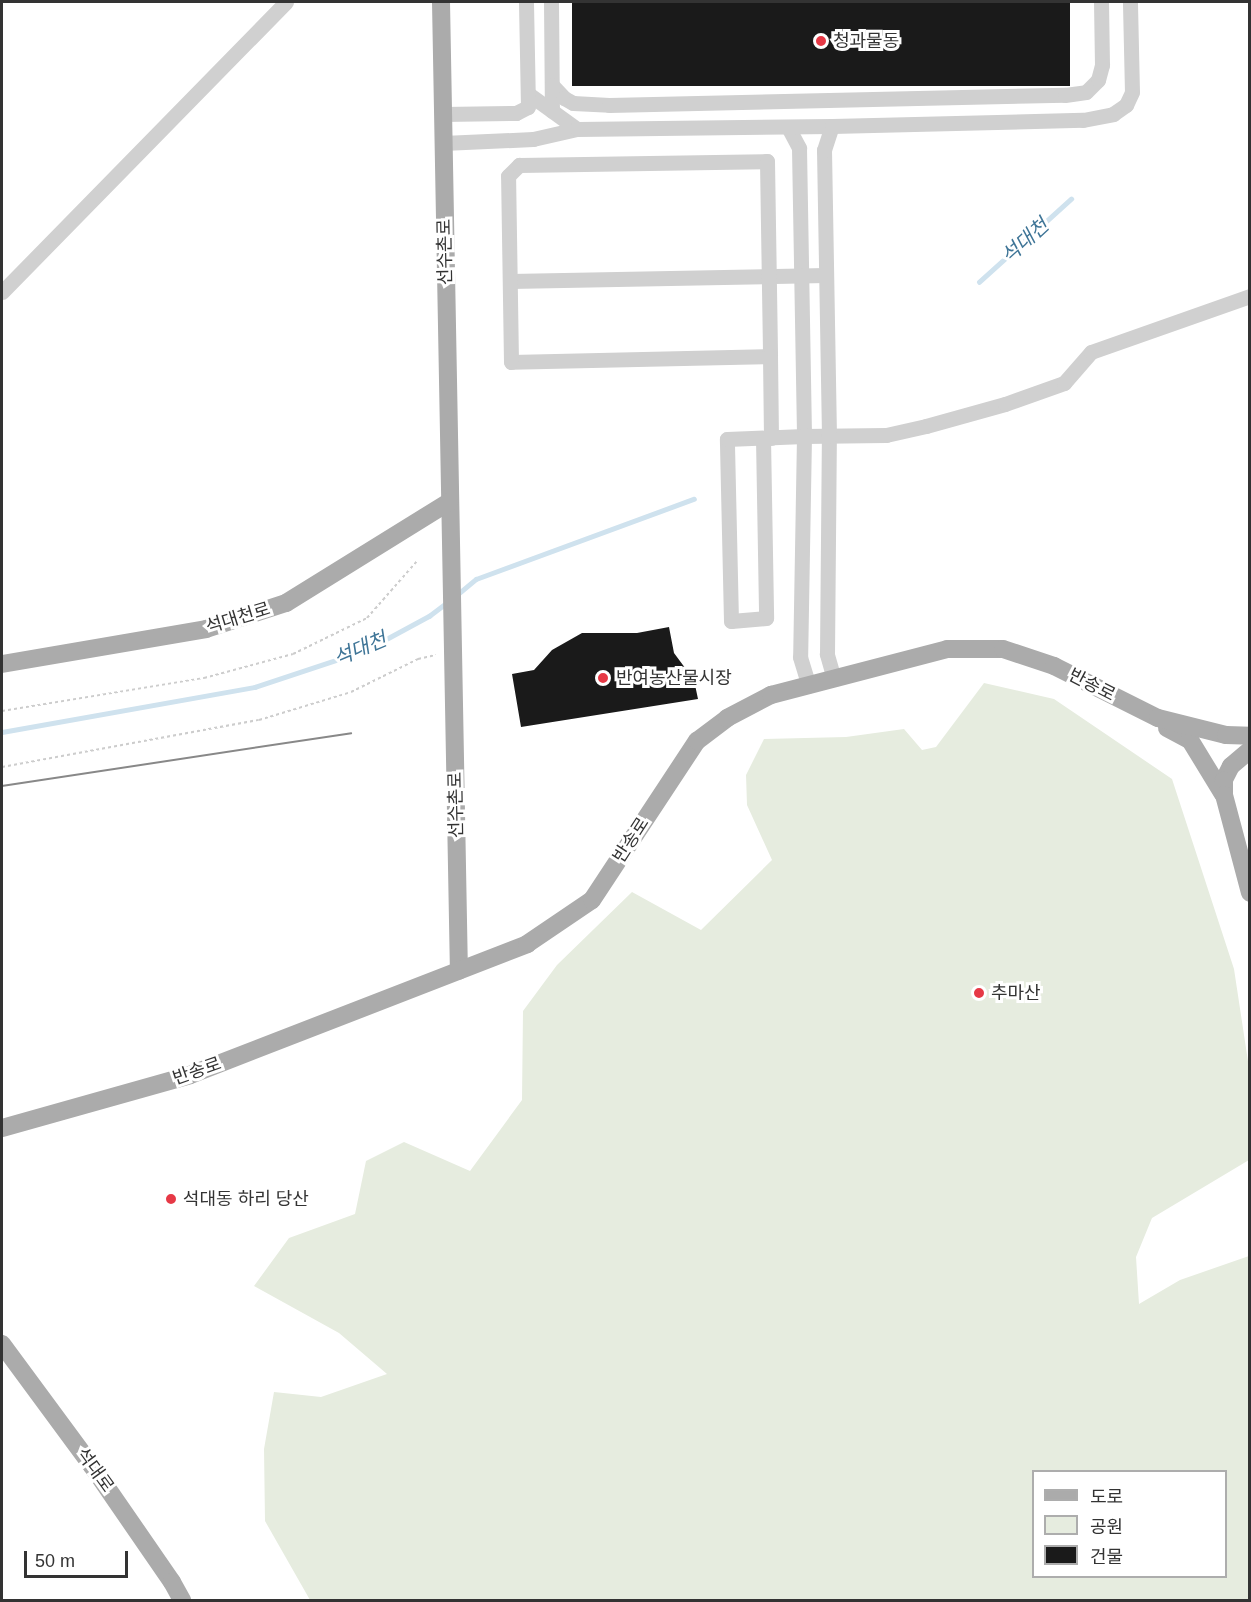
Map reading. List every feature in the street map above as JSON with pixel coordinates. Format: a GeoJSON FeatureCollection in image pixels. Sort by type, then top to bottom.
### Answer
{"type":"FeatureCollection","features":[{"type":"Feature","properties":{"kind":"main road","name":"선수촌로"},"geometry":{"type":"LineString","coordinates":[[441,2],[459,971]]}},
{"type":"Feature","properties":{"kind":"main road","name":"석대천로"},"geometry":{"type":"LineString","coordinates":[[2,664],[206,629],[286,603],[449,502]]}},
{"type":"Feature","properties":{"kind":"main road","name":"반송로"},"geometry":{"type":"LineString","coordinates":[[2,1129],[190,1075],[527,944],[592,900],[697,741],[727,718],[771,695],[947,649],[1003,649],[1054,666],[1158,718],[1226,735],[1250,736]]}},
{"type":"Feature","properties":{"kind":"main road"},"geometry":{"type":"LineString","coordinates":[[1143,712],[1190,740],[1208,765],[1224,795],[1250,893]]}},
{"type":"Feature","properties":{"kind":"main road"},"geometry":{"type":"LineString","coordinates":[[1224,795],[1224,780],[1231,766],[1250,750]]}},
{"type":"Feature","properties":{"kind":"main road","name":"석대로"},"geometry":{"type":"LineString","coordinates":[[2,1344],[92,1466],[182,1600]]}},
{"type":"Feature","properties":{"kind":"street"},"geometry":{"type":"LineString","coordinates":[[2,292],[286,2]]}},
{"type":"Feature","properties":{"kind":"street"},"geometry":{"type":"LineString","coordinates":[[443,114],[516,113],[528,107],[530,95],[526,2]]}},
{"type":"Feature","properties":{"kind":"street"},"geometry":{"type":"LineString","coordinates":[[551,2],[552,111]]}},
{"type":"Feature","properties":{"kind":"street"},"geometry":{"type":"LineString","coordinates":[[552,85],[564,98],[573,103],[609,105],[1065,95],[1086,92],[1098,80],[1102,65],[1101,2]]}},
{"type":"Feature","properties":{"kind":"street"},"geometry":{"type":"LineString","coordinates":[[443,143],[533,139],[577,129],[1083,120],[1113,114],[1126,105],[1132,92],[1131,2]]}},
{"type":"Feature","properties":{"kind":"street"},"geometry":{"type":"LineString","coordinates":[[530,95],[577,129]]}},
{"type":"Feature","properties":{"kind":"street"},"geometry":{"type":"LineString","coordinates":[[832,126],[824,150],[829,436],[827,654],[834,679]]}},
{"type":"Feature","properties":{"kind":"street"},"geometry":{"type":"LineString","coordinates":[[788,127],[799,148],[804,436],[800,657],[809,686]]}},
{"type":"Feature","properties":{"kind":"street"},"geometry":{"type":"LineString","coordinates":[[770,356],[511,362],[508,176],[519,165],[767,161],[770,356],[767,438],[766,618],[731,621],[726,439],[767,438],[804,436],[886,435],[926,426],[1005,404],[1064,383],[1091,352],[1250,296]]}},
{"type":"Feature","properties":{"kind":"street"},"geometry":{"type":"LineString","coordinates":[[510,281],[826,275]]}},
{"type":"Feature","properties":{"kind":"path"},"geometry":{"type":"LineString","coordinates":[[2,711],[204,678],[293,654],[367,618],[418,560]]}},
{"type":"Feature","properties":{"kind":"path"},"geometry":{"type":"LineString","coordinates":[[2,767],[259,720],[351,692],[418,659],[436,655]]}},
{"type":"Feature","properties":{"kind":"green space"},"geometry":{"type":"Polygon","coordinates":[[[984,683],[1054,699],[1172,779],[1234,969],[1249,1068],[1249,1160],[1152,1218],[1136,1257],[1139,1304],[1180,1280],[1249,1256],[1249,1600],[310,1600],[265,1521],[264,1449],[274,1392],[321,1397],[387,1374],[339,1333],[254,1286],[289,1238],[355,1214],[366,1161],[404,1142],[470,1171],[522,1100],[523,1011],[557,965],[632,892],[701,930],[772,860],[747,805],[746,775],[764,739],[846,737],[904,729],[922,750],[936,747],[984,683]]]}},
{"type":"Feature","properties":{"kind":"building","name":"청과물동"},"geometry":{"type":"Polygon","coordinates":[[[572,2],[1070,2],[1070,86],[572,86],[572,2]]]}},
{"type":"Feature","properties":{"kind":"building"},"geometry":{"type":"Polygon","coordinates":[[[669,627],[674,653],[694,680],[698,699],[521,727],[512,674],[534,670],[552,650],[582,633],[637,633],[669,627]]]}},
{"type":"Feature","properties":{"kind":"waterway","name":"석대천"},"geometry":{"type":"LineString","coordinates":[[979,282],[1071,199]]}},
{"type":"Feature","properties":{"kind":"waterway","name":"석대천"},"geometry":{"type":"LineString","coordinates":[[458,594],[476,579],[694,499]]}},
{"type":"Feature","properties":{"kind":"waterway","name":"석대천"},"geometry":{"type":"LineString","coordinates":[[2,732],[255,687],[366,650],[429,616],[446,603]]}},
{"type":"Feature","properties":{"kind":"tram line"},"geometry":{"type":"LineString","coordinates":[[2,786],[351,733]]}},
{"type":"Feature","properties":{"kind":"place","name":"청과물동"},"geometry":{"type":"Point","coordinates":[821,41]}},
{"type":"Feature","properties":{"kind":"place","name":"반여농산물시장"},"geometry":{"type":"Point","coordinates":[603,678]}},
{"type":"Feature","properties":{"kind":"place","name":"추마산"},"geometry":{"type":"Point","coordinates":[979,993]}},
{"type":"Feature","properties":{"kind":"place","name":"석대동 하리 당산"},"geometry":{"type":"Point","coordinates":[171,1199]}}]}
